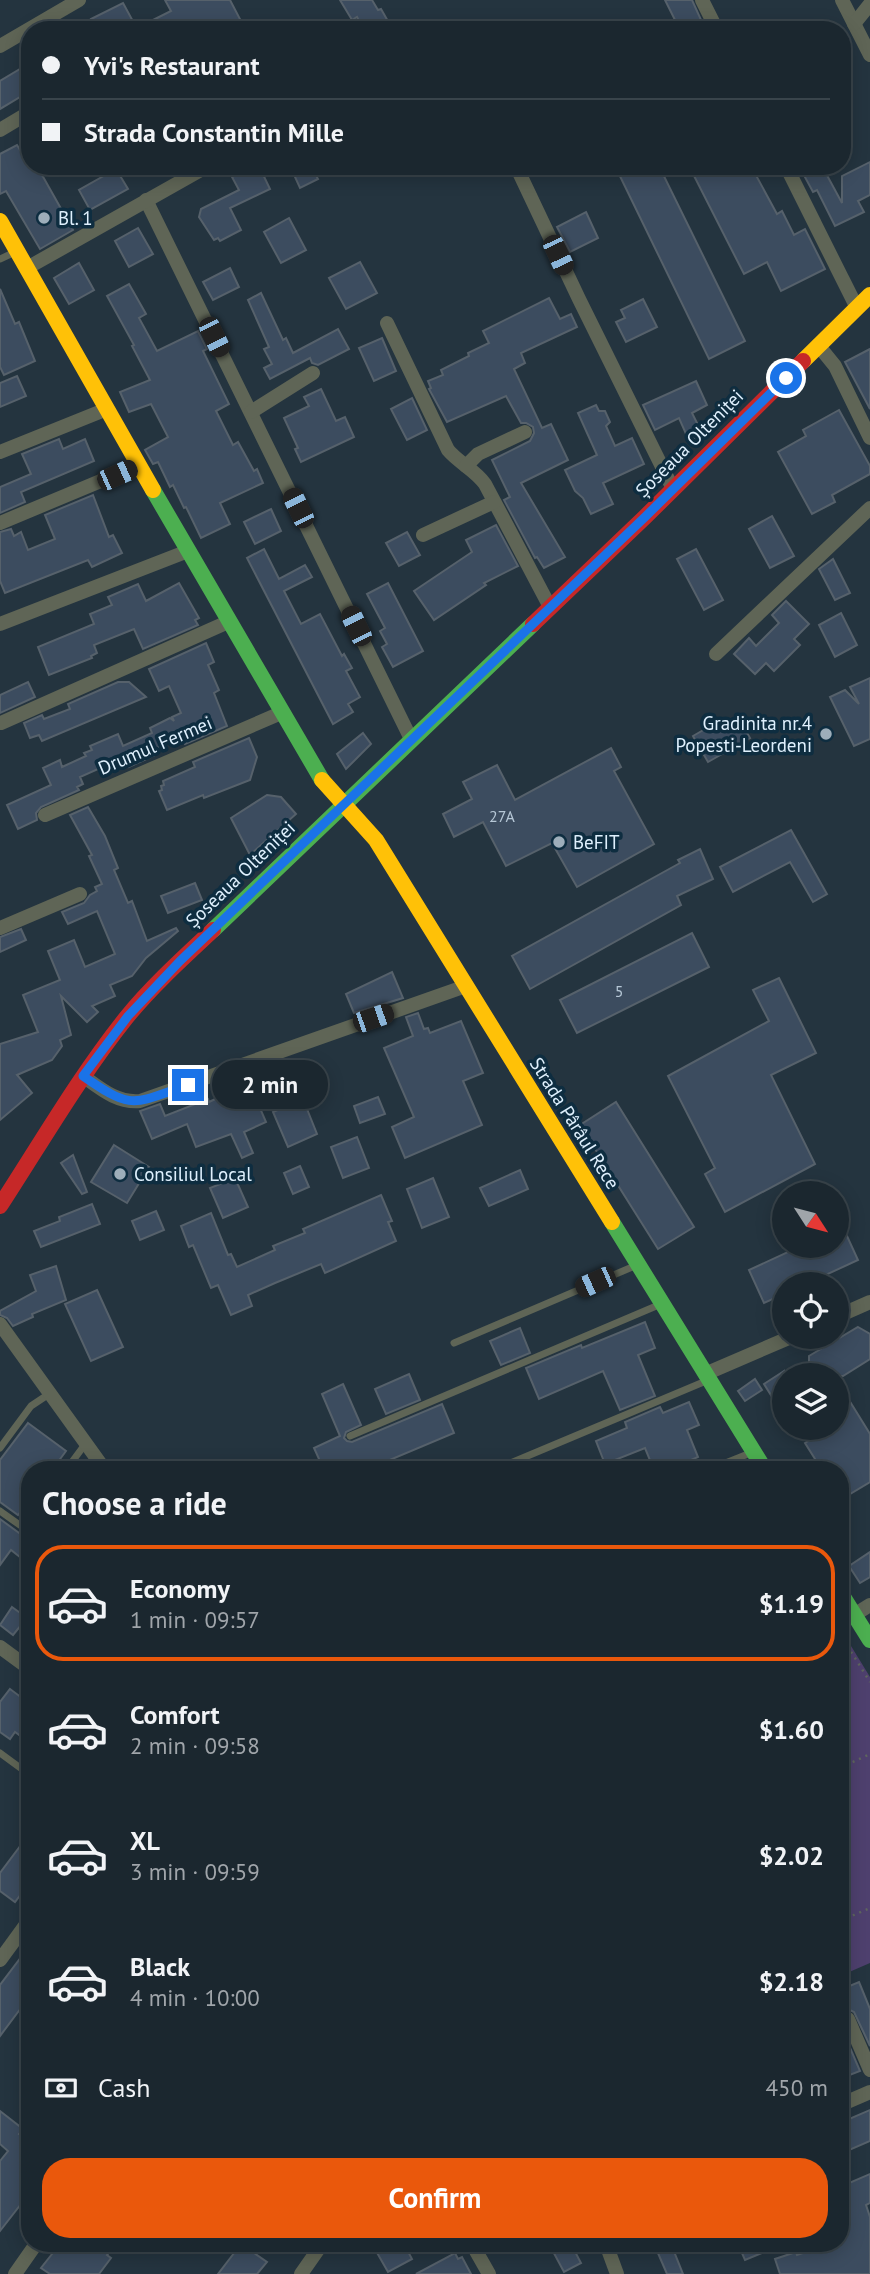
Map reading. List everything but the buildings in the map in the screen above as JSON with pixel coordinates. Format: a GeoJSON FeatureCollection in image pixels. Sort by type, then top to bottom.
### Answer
{"type":"FeatureCollection","features":[{"type":"Feature","properties":{"kind":"street"},"geometry":{"type":"LineString","coordinates":[[43,21],[79,0]]}},
{"type":"Feature","properties":{"kind":"street"},"geometry":{"type":"LineString","coordinates":[[702,0],[713,21]]}},
{"type":"Feature","properties":{"kind":"street"},"geometry":{"type":"LineString","coordinates":[[842,0],[870,55]]}},
{"type":"Feature","properties":{"kind":"street"},"geometry":{"type":"LineString","coordinates":[[854,24],[870,4]]}},
{"type":"Feature","properties":{"kind":"street"},"geometry":{"type":"LineString","coordinates":[[0,46],[21,34]]}},
{"type":"Feature","properties":{"kind":"street"},"geometry":{"type":"LineString","coordinates":[[0,130],[21,117]]}},
{"type":"Feature","properties":{"kind":"street"},"geometry":{"type":"LineString","coordinates":[[27,268],[192,175]]}},
{"type":"Feature","properties":{"kind":"street"},"geometry":{"type":"LineString","coordinates":[[520,175],[673,489]]}},
{"type":"Feature","properties":{"kind":"street"},"geometry":{"type":"LineString","coordinates":[[790,175],[857,308]]}},
{"type":"Feature","properties":{"kind":"street"},"geometry":{"type":"LineString","coordinates":[[146,200],[411,739]]}},
{"type":"Feature","properties":{"kind":"street"},"geometry":{"type":"LineString","coordinates":[[0,221],[281,713],[326,786],[342,804]]}},
{"type":"Feature","properties":{"kind":"street","name":"Șoseaua Olteniței"},"geometry":{"type":"LineString","coordinates":[[0,1206],[83,1076],[128,1016],[162,979],[673,489],[870,295]]}},
{"type":"Feature","properties":{"kind":"street"},"geometry":{"type":"LineString","coordinates":[[387,323],[448,450],[477,474],[550,607]]}},
{"type":"Feature","properties":{"kind":"street"},"geometry":{"type":"LineString","coordinates":[[818,345],[835,366],[870,438]]}},
{"type":"Feature","properties":{"kind":"street"},"geometry":{"type":"LineString","coordinates":[[251,412],[313,373]]}},
{"type":"Feature","properties":{"kind":"street"},"geometry":{"type":"LineString","coordinates":[[0,452],[107,409]]}},
{"type":"Feature","properties":{"kind":"street"},"geometry":{"type":"LineString","coordinates":[[466,466],[478,454],[525,432]]}},
{"type":"Feature","properties":{"kind":"street"},"geometry":{"type":"LineString","coordinates":[[0,523],[139,466]]}},
{"type":"Feature","properties":{"kind":"street"},"geometry":{"type":"LineString","coordinates":[[423,535],[494,502]]}},
{"type":"Feature","properties":{"kind":"street"},"geometry":{"type":"LineString","coordinates":[[716,654],[870,508]]}},
{"type":"Feature","properties":{"kind":"street"},"geometry":{"type":"LineString","coordinates":[[0,624],[188,551]]}},
{"type":"Feature","properties":{"kind":"street"},"geometry":{"type":"LineString","coordinates":[[1,723],[228,622]]}},
{"type":"Feature","properties":{"kind":"street","name":"Drumul Fermei"},"geometry":{"type":"LineString","coordinates":[[45,815],[281,713]]}},
{"type":"Feature","properties":{"kind":"street","name":"Strada Pârâul Rece"},"geometry":{"type":"LineString","coordinates":[[342,804],[362,822],[376,840],[759,1461]]}},
{"type":"Feature","properties":{"kind":"street"},"geometry":{"type":"LineString","coordinates":[[0,928],[80,894]]}},
{"type":"Feature","properties":{"kind":"street"},"geometry":{"type":"LineString","coordinates":[[83,1076],[113,1096],[126,1101],[140,1101],[466,986]]}},
{"type":"Feature","properties":{"kind":"street"},"geometry":{"type":"LineString","coordinates":[[849,1311],[870,1302]]}},
{"type":"Feature","properties":{"kind":"street"},"geometry":{"type":"LineString","coordinates":[[0,1324],[99,1461]]}},
{"type":"Feature","properties":{"kind":"street"},"geometry":{"type":"LineString","coordinates":[[707,1377],[772,1346]]}},
{"type":"Feature","properties":{"kind":"street"},"geometry":{"type":"LineString","coordinates":[[854,1615],[870,1605]]}},
{"type":"Feature","properties":{"kind":"street"},"geometry":{"type":"LineString","coordinates":[[849,1607],[870,1640]]}},
{"type":"Feature","properties":{"kind":"street"},"geometry":{"type":"LineString","coordinates":[[0,1647],[21,1662]]}},
{"type":"Feature","properties":{"kind":"street"},"geometry":{"type":"LineString","coordinates":[[0,1960],[21,1931]]}},
{"type":"Feature","properties":{"kind":"street"},"geometry":{"type":"LineString","coordinates":[[849,2021],[870,2070]]}},
{"type":"Feature","properties":{"kind":"street"},"geometry":{"type":"LineString","coordinates":[[849,2101],[870,2092]]}},
{"type":"Feature","properties":{"kind":"street"},"geometry":{"type":"LineString","coordinates":[[15,2274],[30,2252]]}},
{"type":"Feature","properties":{"kind":"street"},"geometry":{"type":"LineString","coordinates":[[301,2274],[316,2252]]}},
{"type":"Feature","properties":{"kind":"street"},"geometry":{"type":"LineString","coordinates":[[477,2252],[489,2274]]}},
{"type":"Feature","properties":{"kind":"street"},"geometry":{"type":"LineString","coordinates":[[609,2252],[617,2274]]}},
{"type":"Feature","properties":{"kind":"lane"},"geometry":{"type":"LineString","coordinates":[[0,259],[17,251]]}},
{"type":"Feature","properties":{"kind":"lane"},"geometry":{"type":"LineString","coordinates":[[454,1343],[638,1265]]}},
{"type":"Feature","properties":{"kind":"lane"},"geometry":{"type":"LineString","coordinates":[[350,1436],[661,1304]]}},
{"type":"Feature","properties":{"kind":"lane"},"geometry":{"type":"LineString","coordinates":[[515,1461],[707,1377]]}},
{"type":"Feature","properties":{"kind":"lane"},"geometry":{"type":"LineString","coordinates":[[0,1448],[31,1406],[50,1393]]}},
{"type":"Feature","properties":{"kind":"lane"},"geometry":{"type":"LineString","coordinates":[[73,1461],[86,1443]]}},
{"type":"Feature","properties":{"kind":"lane"},"geometry":{"type":"LineString","coordinates":[[730,1461],[753,1452]]}},
{"type":"Feature","properties":{"kind":"lane"},"geometry":{"type":"LineString","coordinates":[[0,1511],[21,1526]]}},
{"type":"Feature","properties":{"kind":"lane"},"geometry":{"type":"LineString","coordinates":[[0,1753],[21,1768]]}},
{"type":"Feature","properties":{"kind":"path"},"geometry":{"type":"LineString","coordinates":[[849,1648],[870,1682]]}},
{"type":"Feature","properties":{"kind":"path"},"geometry":{"type":"LineString","coordinates":[[849,1764],[870,1754]]}},
{"type":"Feature","properties":{"kind":"path"},"geometry":{"type":"LineString","coordinates":[[849,1917],[870,1908]]}},
{"type":"Feature","properties":{"kind":"shaded area"},"geometry":{"type":"Polygon","coordinates":[[[849,1643],[870,1677],[870,1963],[849,1972],[849,1643]]]}},
{"type":"Feature","properties":{"kind":"traffic: fast"},"geometry":{"type":"LineString","coordinates":[[153,490],[322,780]]}},
{"type":"Feature","properties":{"kind":"traffic: fast"},"geometry":{"type":"LineString","coordinates":[[213,930],[533,624]]}},
{"type":"Feature","properties":{"kind":"traffic: fast"},"geometry":{"type":"LineString","coordinates":[[612,1222],[759,1461]]}},
{"type":"Feature","properties":{"kind":"traffic: fast"},"geometry":{"type":"LineString","coordinates":[[849,1606],[870,1640]]}},
{"type":"Feature","properties":{"kind":"traffic: slow"},"geometry":{"type":"LineString","coordinates":[[0,221],[153,490]]}},
{"type":"Feature","properties":{"kind":"traffic: slow"},"geometry":{"type":"LineString","coordinates":[[803,361],[870,295]]}},
{"type":"Feature","properties":{"kind":"traffic: slow"},"geometry":{"type":"LineString","coordinates":[[322,780],[376,840],[612,1222]]}},
{"type":"Feature","properties":{"kind":"traffic: jam"},"geometry":{"type":"LineString","coordinates":[[533,624],[803,361]]}},
{"type":"Feature","properties":{"kind":"traffic: jam"},"geometry":{"type":"LineString","coordinates":[[0,1206],[109,1040],[157,983],[213,930]]}},
{"type":"Feature","properties":{"kind":"place","name":"Bl. 1"},"geometry":{"type":"Point","coordinates":[44,218]}},
{"type":"Feature","properties":{"kind":"place","name":"Gradinita nr.4 Popesti-Leordeni"},"geometry":{"type":"Point","coordinates":[826,734]}},
{"type":"Feature","properties":{"kind":"place","name":"BeFIT"},"geometry":{"type":"Point","coordinates":[559,842]}},
{"type":"Feature","properties":{"kind":"place","name":"Consiliul Local"},"geometry":{"type":"Point","coordinates":[120,1174]}},
{"type":"Feature","properties":{"kind":"route"},"geometry":{"type":"LineString","coordinates":[[188,1085],[131,1102],[113,1096],[83,1076],[128,1016],[180,961],[645,517],[786,378]]}}]}
